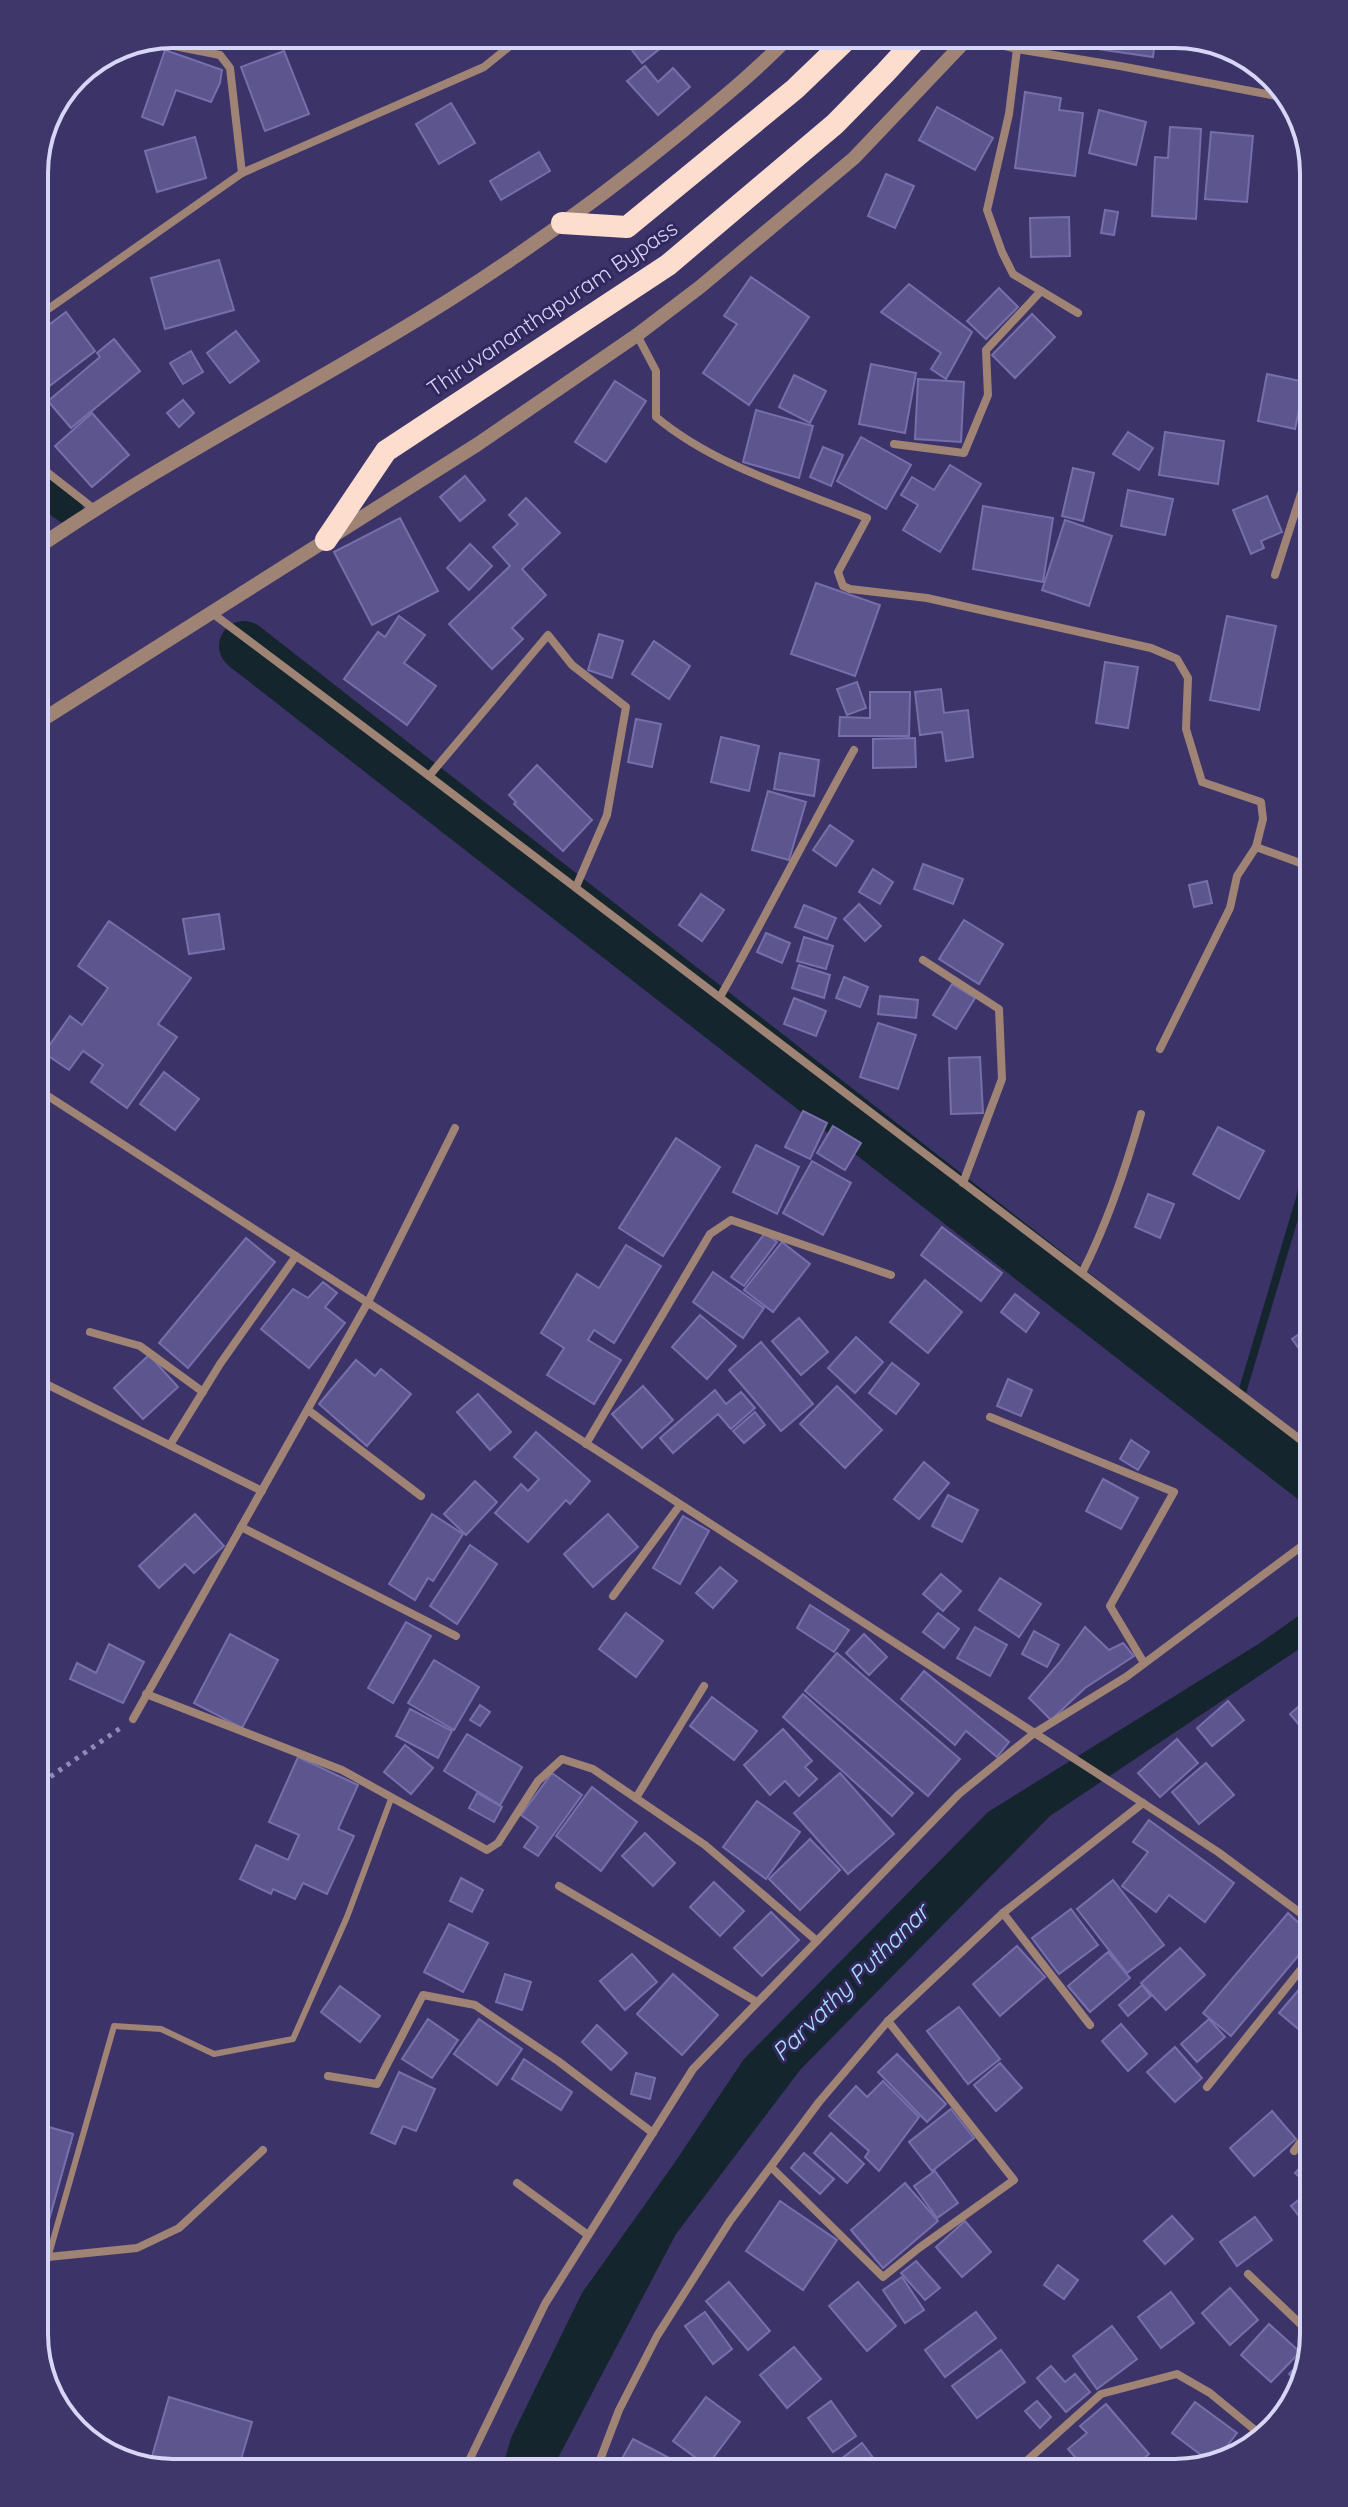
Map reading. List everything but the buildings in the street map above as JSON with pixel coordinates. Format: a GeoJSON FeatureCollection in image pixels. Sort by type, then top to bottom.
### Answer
{"type":"FeatureCollection","features":[{"type":"Feature","properties":{"kind":"highway","name":"Thiruvananthapuram Bypass"},"geometry":{"type":"LineString","coordinates":[[562,223],[627,227],[795,89],[838,48]]}},
{"type":"Feature","properties":{"kind":"highway","name":"Thiruvananthapuram Bypass"},"geometry":{"type":"LineString","coordinates":[[326,540],[386,451],[668,265],[835,124],[908,48]]}},
{"type":"Feature","properties":{"kind":"street"},"geometry":{"type":"LineString","coordinates":[[184,48],[220,55],[230,68],[242,173]]}},
{"type":"Feature","properties":{"kind":"street"},"geometry":{"type":"LineString","coordinates":[[48,309],[242,173],[484,67],[507,48]]}},
{"type":"Feature","properties":{"kind":"street"},"geometry":{"type":"LineString","coordinates":[[48,540],[94,509],[396,333],[562,223],[612,189],[761,66],[778,48]]}},
{"type":"Feature","properties":{"kind":"street"},"geometry":{"type":"LineString","coordinates":[[48,716],[478,444],[637,335],[700,287],[854,158],[959,48]]}},
{"type":"Feature","properties":{"kind":"street"},"geometry":{"type":"LineString","coordinates":[[1013,48],[1272,95]]}},
{"type":"Feature","properties":{"kind":"street"},"geometry":{"type":"LineString","coordinates":[[1017,49],[1009,114],[987,210],[1013,274],[1078,313]]}},
{"type":"Feature","properties":{"kind":"street"},"geometry":{"type":"LineString","coordinates":[[894,444],[964,453],[988,395],[986,350],[1041,291]]}},
{"type":"Feature","properties":{"kind":"street"},"geometry":{"type":"LineString","coordinates":[[637,335],[656,371],[656,417],[681,438],[731,463],[867,518],[838,572],[843,586],[927,598],[1151,648],[1177,659],[1188,678],[1186,729],[1202,782],[1261,802],[1263,819],[1256,847],[1237,876],[1230,908],[1160,1049]]}},
{"type":"Feature","properties":{"kind":"street"},"geometry":{"type":"LineString","coordinates":[[48,473],[94,509]]}},
{"type":"Feature","properties":{"kind":"street"},"geometry":{"type":"LineString","coordinates":[[1275,575],[1300,497]]}},
{"type":"Feature","properties":{"kind":"street"},"geometry":{"type":"LineString","coordinates":[[212,613],[1300,1439]]}},
{"type":"Feature","properties":{"kind":"street"},"geometry":{"type":"LineString","coordinates":[[429,776],[548,635],[572,665],[626,707],[607,815],[576,887]]}},
{"type":"Feature","properties":{"kind":"street"},"geometry":{"type":"LineString","coordinates":[[720,997],[854,750]]}},
{"type":"Feature","properties":{"kind":"street"},"geometry":{"type":"LineString","coordinates":[[1256,847],[1300,863]]}},
{"type":"Feature","properties":{"kind":"street"},"geometry":{"type":"LineString","coordinates":[[923,960],[999,1009],[1002,1079],[963,1183]]}},
{"type":"Feature","properties":{"kind":"street"},"geometry":{"type":"LineString","coordinates":[[48,1096],[1143,1803],[1218,1852],[1300,1913]]}},
{"type":"Feature","properties":{"kind":"street"},"geometry":{"type":"LineString","coordinates":[[1082,1273],[1099,1240],[1141,1114]]}},
{"type":"Feature","properties":{"kind":"street"},"geometry":{"type":"LineString","coordinates":[[133,1719],[368,1302],[455,1128]]}},
{"type":"Feature","properties":{"kind":"street"},"geometry":{"type":"LineString","coordinates":[[586,1444],[710,1234],[731,1220],[891,1275]]}},
{"type":"Feature","properties":{"kind":"street"},"geometry":{"type":"LineString","coordinates":[[170,1445],[296,1256]]}},
{"type":"Feature","properties":{"kind":"street"},"geometry":{"type":"LineString","coordinates":[[90,1332],[140,1346],[203,1392]]}},
{"type":"Feature","properties":{"kind":"street"},"geometry":{"type":"LineString","coordinates":[[48,1385],[262,1491]]}},
{"type":"Feature","properties":{"kind":"street"},"geometry":{"type":"LineString","coordinates":[[308,1410],[421,1496]]}},
{"type":"Feature","properties":{"kind":"street"},"geometry":{"type":"LineString","coordinates":[[990,1417],[1174,1492],[1110,1606],[1144,1663]]}},
{"type":"Feature","properties":{"kind":"street"},"geometry":{"type":"LineString","coordinates":[[613,1596],[680,1505]]}},
{"type":"Feature","properties":{"kind":"street"},"geometry":{"type":"LineString","coordinates":[[241,1527],[456,1636]]}},
{"type":"Feature","properties":{"kind":"street"},"geometry":{"type":"LineString","coordinates":[[470,2459],[545,2304],[693,2069],[959,1794],[1033,1734],[1144,1663],[1300,1547]]}},
{"type":"Feature","properties":{"kind":"street"},"geometry":{"type":"LineString","coordinates":[[636,1798],[704,1686]]}},
{"type":"Feature","properties":{"kind":"street"},"geometry":{"type":"LineString","coordinates":[[146,1694],[342,1770],[487,1850],[498,1843],[538,1781],[562,1759],[593,1769],[705,1845],[817,1941]]}},
{"type":"Feature","properties":{"kind":"street"},"geometry":{"type":"LineString","coordinates":[[600,2459],[619,2410],[657,2336],[730,2221],[819,2102],[888,2021],[1003,1913],[1143,1803]]}},
{"type":"Feature","properties":{"kind":"street"},"geometry":{"type":"LineString","coordinates":[[559,1886],[757,2002]]}},
{"type":"Feature","properties":{"kind":"street"},"geometry":{"type":"LineString","coordinates":[[1003,1913],[1090,2025]]}},
{"type":"Feature","properties":{"kind":"street"},"geometry":{"type":"LineString","coordinates":[[1207,2087],[1300,1971]]}},
{"type":"Feature","properties":{"kind":"street"},"geometry":{"type":"LineString","coordinates":[[328,2076],[377,2084],[423,1995],[475,2005],[558,2061],[653,2133]]}},
{"type":"Feature","properties":{"kind":"street"},"geometry":{"type":"LineString","coordinates":[[771,2167],[883,2277],[1014,2180],[888,2021]]}},
{"type":"Feature","properties":{"kind":"street"},"geometry":{"type":"LineString","coordinates":[[1294,2151],[1300,2143]]}},
{"type":"Feature","properties":{"kind":"street"},"geometry":{"type":"LineString","coordinates":[[48,2257],[137,2248],[179,2228],[263,2150]]}},
{"type":"Feature","properties":{"kind":"street"},"geometry":{"type":"LineString","coordinates":[[517,2183],[588,2235]]}},
{"type":"Feature","properties":{"kind":"street"},"geometry":{"type":"LineString","coordinates":[[1248,2274],[1300,2324]]}},
{"type":"Feature","properties":{"kind":"street"},"geometry":{"type":"LineString","coordinates":[[1029,2459],[1101,2394],[1177,2374],[1210,2393],[1255,2430]]}},
{"type":"Feature","properties":{"kind":"lane"},"geometry":{"type":"LineString","coordinates":[[48,2257],[114,2026],[161,2029],[214,2054],[293,2039],[347,1917],[391,1799]]}},
{"type":"Feature","properties":{"kind":"path"},"geometry":{"type":"LineString","coordinates":[[48,1778],[133,1719]]}},
{"type":"Feature","properties":{"kind":"water","name":"Parvathy Puthanar"},"geometry":{"type":"Polygon","coordinates":[[[1300,1615],[1300,1648],[1050,1816],[800,2070],[676,2234],[557,2459],[505,2459],[511,2438],[582,2293],[744,2059],[988,1812],[1260,1643],[1300,1615]]]}},
{"type":"Feature","properties":{"kind":"waterway"},"geometry":{"type":"LineString","coordinates":[[48,495],[68,509]]}},
{"type":"Feature","properties":{"kind":"waterway"},"geometry":{"type":"LineString","coordinates":[[244,646],[1300,1469]]}},
{"type":"Feature","properties":{"kind":"waterway"},"geometry":{"type":"LineString","coordinates":[[1241,1396],[1300,1198]]}},
{"type":"Feature","properties":{"kind":"waterway"},"geometry":{"type":"LineString","coordinates":[[1240,1414],[1242,1425]]}}]}
